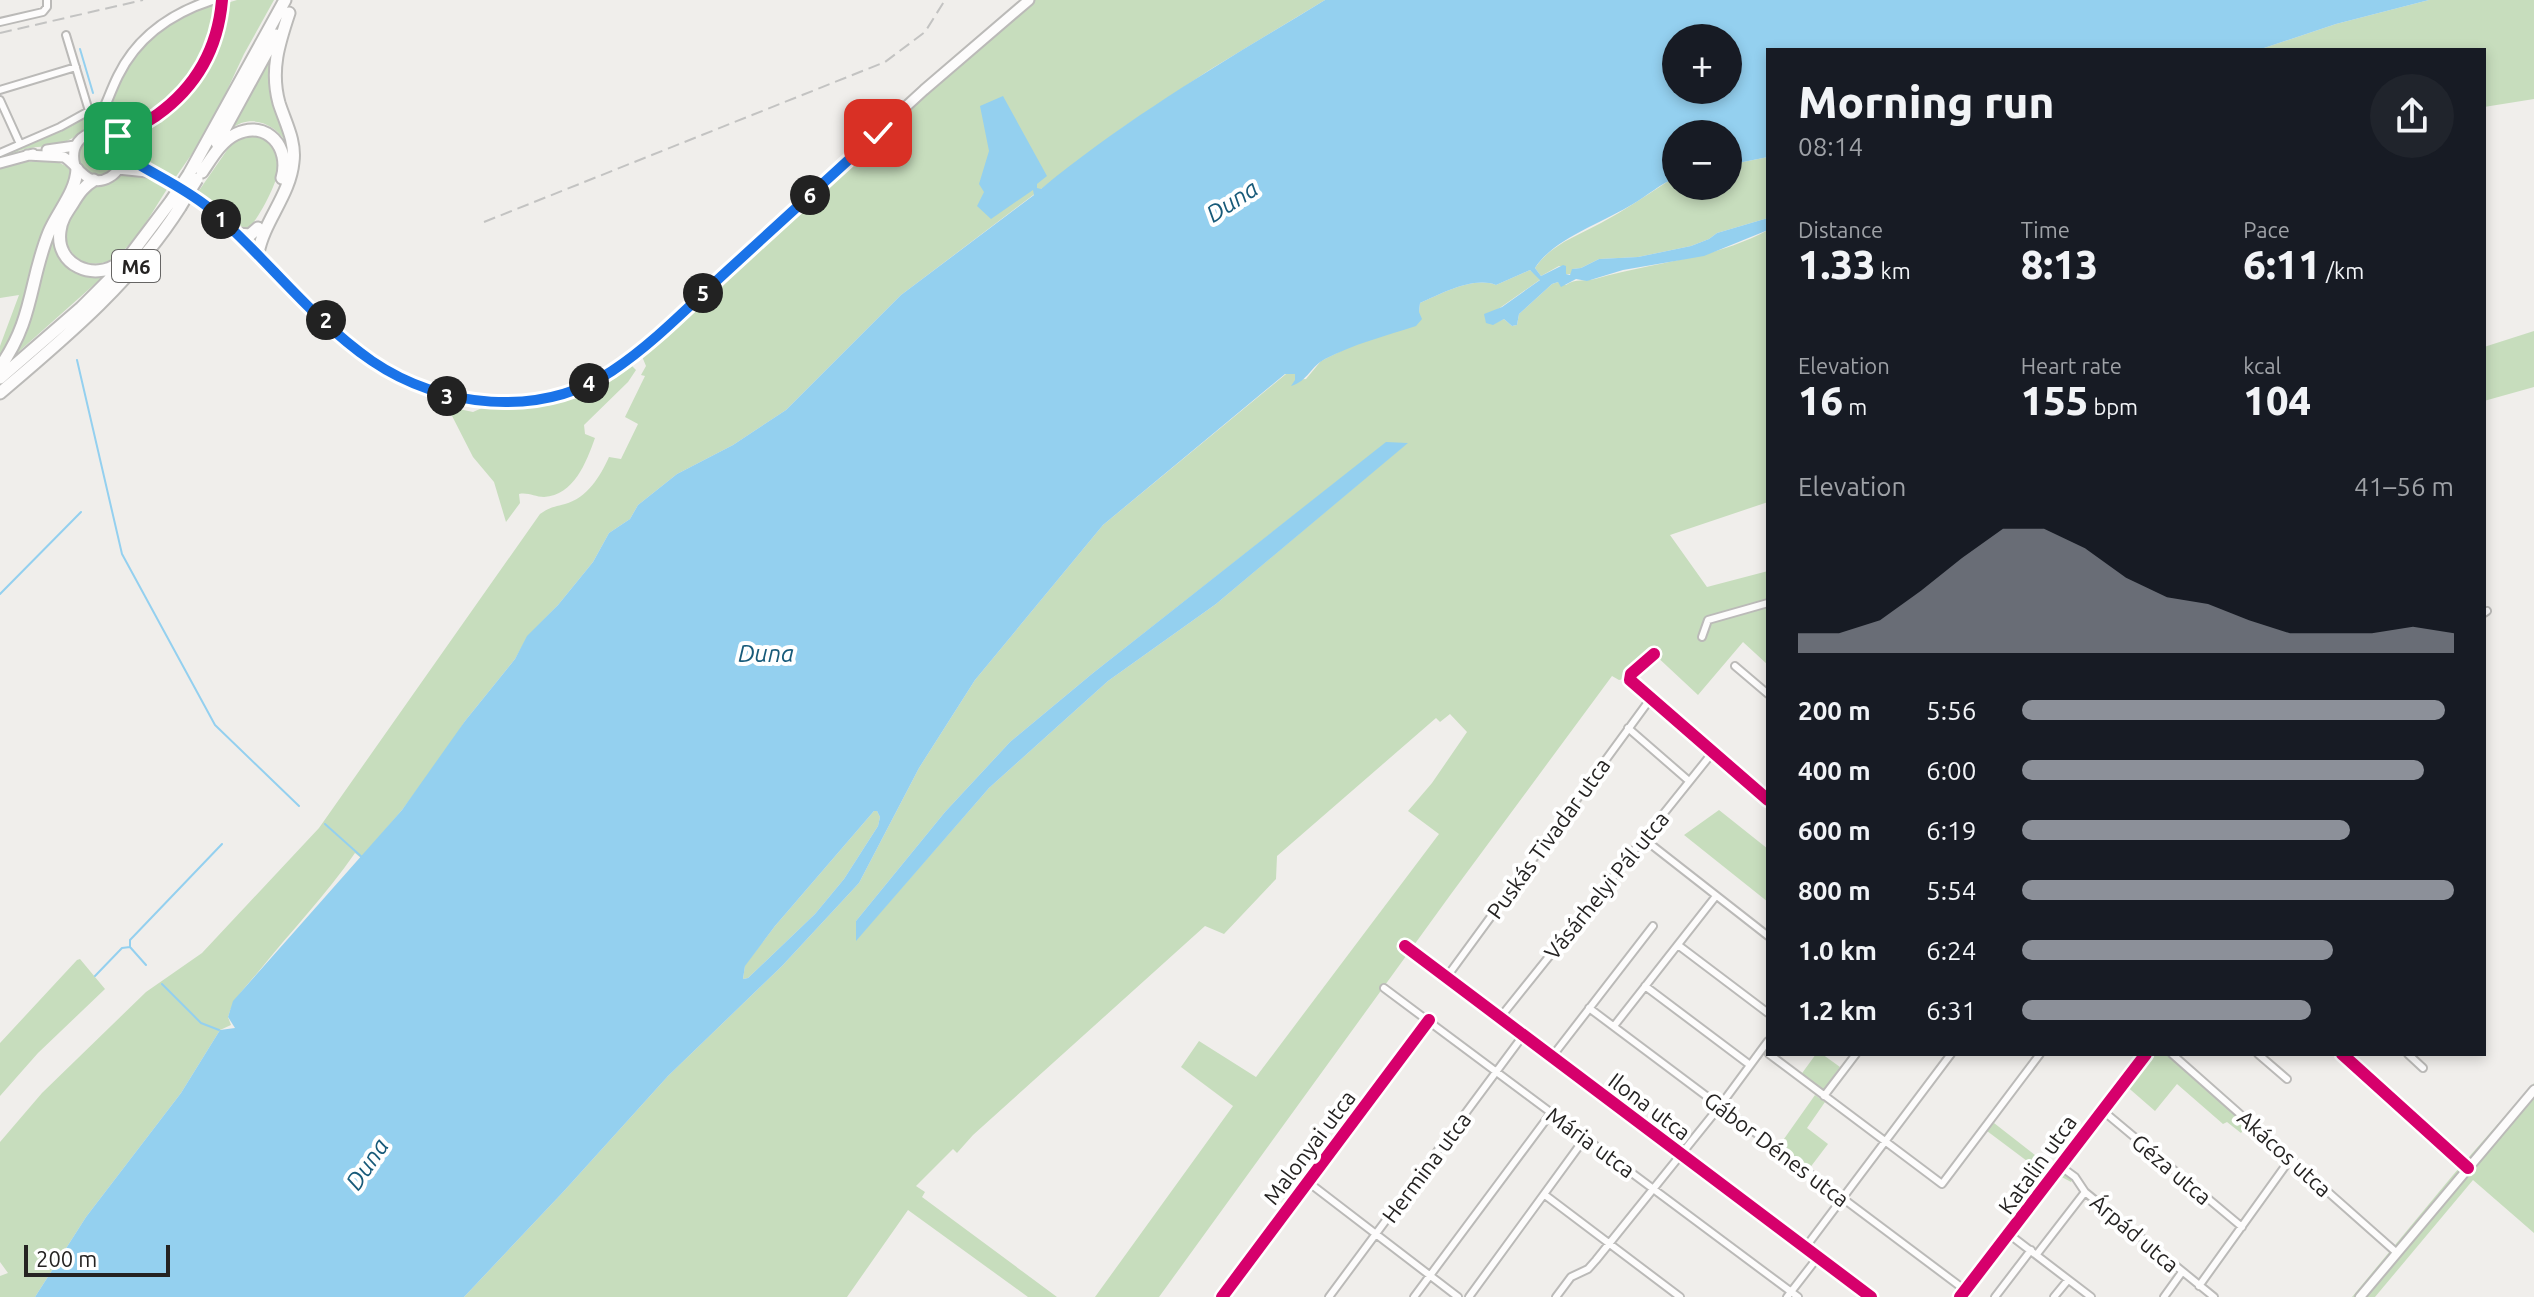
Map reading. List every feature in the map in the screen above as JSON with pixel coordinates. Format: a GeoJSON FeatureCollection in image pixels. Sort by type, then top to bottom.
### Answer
{"type":"FeatureCollection","features":[{"type":"Feature","properties":{"kind":"highway"},"geometry":{"type":"LineString","coordinates":[[260,233],[289,179],[293,163],[293,143],[279,101],[275,77],[278,47],[289,4]]}},
{"type":"Feature","properties":{"kind":"highway","name":"M6"},"geometry":{"type":"LineString","coordinates":[[0,393],[103,302],[142,260],[196,175],[289,4]]}},
{"type":"Feature","properties":{"kind":"highway"},"geometry":{"type":"LineString","coordinates":[[196,175],[223,143],[238,132],[259,131],[273,138],[283,152],[285,169],[254,250]]}},
{"type":"Feature","properties":{"kind":"highway"},"geometry":{"type":"LineString","coordinates":[[0,367],[27,315],[48,234],[73,189],[76,168]]}},
{"type":"Feature","properties":{"kind":"highway"},"geometry":{"type":"LineString","coordinates":[[94,180],[81,190],[61,222],[60,243],[71,262],[85,270],[107,270],[119,263],[148,233]]}},
{"type":"Feature","properties":{"kind":"highway","name":"M6"},"geometry":{"type":"LineString","coordinates":[[0,378],[103,286],[175,204]]}},
{"type":"Feature","properties":{"kind":"highway"},"geometry":{"type":"LineString","coordinates":[[238,234],[260,233]]}},
{"type":"Feature","properties":{"kind":"main road"},"geometry":{"type":"LineString","coordinates":[[76,168],[75,146],[92,132],[119,72],[147,36],[183,11],[212,0]]}},
{"type":"Feature","properties":{"kind":"main road"},"geometry":{"type":"LineString","coordinates":[[27,155],[64,157],[84,177],[94,180],[108,178],[118,169],[121,151],[145,123],[179,97],[205,63],[216,36],[222,0]]}},
{"type":"Feature","properties":{"kind":"main road"},"geometry":{"type":"LineString","coordinates":[[108,99],[110,135],[121,151],[197,199],[238,234],[355,348],[395,375],[424,388],[478,401],[511,402],[543,398],[578,388],[610,373],[645,346],[924,90],[1029,0]]}},
{"type":"Feature","properties":{"kind":"main road"},"geometry":{"type":"LineString","coordinates":[[92,132],[110,135],[145,123]]}},
{"type":"Feature","properties":{"kind":"main road"},"geometry":{"type":"LineString","coordinates":[[0,163],[75,146]]}},
{"type":"Feature","properties":{"kind":"main road"},"geometry":{"type":"LineString","coordinates":[[118,169],[158,174]]}},
{"type":"Feature","properties":{"kind":"main road"},"geometry":{"type":"LineString","coordinates":[[2360,1297],[2534,1090]]}},
{"type":"Feature","properties":{"kind":"street"},"geometry":{"type":"LineString","coordinates":[[0,22],[43,12],[47,0]]}},
{"type":"Feature","properties":{"kind":"street"},"geometry":{"type":"LineString","coordinates":[[0,153],[89,111],[66,35]]}},
{"type":"Feature","properties":{"kind":"street"},"geometry":{"type":"LineString","coordinates":[[0,90],[76,67]]}},
{"type":"Feature","properties":{"kind":"street"},"geometry":{"type":"LineString","coordinates":[[0,100],[20,144]]}},
{"type":"Feature","properties":{"kind":"street"},"geometry":{"type":"LineString","coordinates":[[1702,637],[1708,620],[1766,604]]}},
{"type":"Feature","properties":{"kind":"street"},"geometry":{"type":"LineString","coordinates":[[1654,654],[1631,674],[1630,680],[1766,798]]}},
{"type":"Feature","properties":{"kind":"street"},"geometry":{"type":"LineString","coordinates":[[1735,666],[1766,692]]}},
{"type":"Feature","properties":{"kind":"street","name":"Puskás Tivadar utca"},"geometry":{"type":"LineString","coordinates":[[1446,978],[1651,698]]}},
{"type":"Feature","properties":{"kind":"street"},"geometry":{"type":"LineString","coordinates":[[1628,728],[1689,781]]}},
{"type":"Feature","properties":{"kind":"street","name":"Vásárhelyi Pál utca"},"geometry":{"type":"LineString","coordinates":[[1499,1019],[1713,752]]}},
{"type":"Feature","properties":{"kind":"street"},"geometry":{"type":"LineString","coordinates":[[1644,839],[1766,934]]}},
{"type":"Feature","properties":{"kind":"street"},"geometry":{"type":"LineString","coordinates":[[1614,1026],[1716,896]]}},
{"type":"Feature","properties":{"kind":"street"},"geometry":{"type":"LineString","coordinates":[[1551,1058],[1653,926]]}},
{"type":"Feature","properties":{"kind":"street"},"geometry":{"type":"LineString","coordinates":[[1678,945],[1766,1011]]}},
{"type":"Feature","properties":{"kind":"street","name":"Ilona utca"},"geometry":{"type":"LineString","coordinates":[[1405,946],[1871,1297]]}},
{"type":"Feature","properties":{"kind":"street"},"geometry":{"type":"LineString","coordinates":[[1645,986],[1750,1065]]}},
{"type":"Feature","properties":{"kind":"street","name":"Mária utca"},"geometry":{"type":"LineString","coordinates":[[1384,988],[1798,1297]]}},
{"type":"Feature","properties":{"kind":"street","name":"Gábor Dénes utca"},"geometry":{"type":"LineString","coordinates":[[1589,1008],[1965,1290]]}},
{"type":"Feature","properties":{"kind":"street","name":"Malonyai utca"},"geometry":{"type":"LineString","coordinates":[[1222,1297],[1429,1020]]}},
{"type":"Feature","properties":{"kind":"street","name":"Hermina utca"},"geometry":{"type":"LineString","coordinates":[[1329,1297],[1522,1037]]}},
{"type":"Feature","properties":{"kind":"street"},"geometry":{"type":"LineString","coordinates":[[1560,1295],[1571,1277],[1592,1265],[1750,1065],[1766,1052]]}},
{"type":"Feature","properties":{"kind":"street"},"geometry":{"type":"LineString","coordinates":[[1771,1056],[1942,1184],[2038,1056]]}},
{"type":"Feature","properties":{"kind":"street"},"geometry":{"type":"LineString","coordinates":[[1824,1096],[1854,1056]]}},
{"type":"Feature","properties":{"kind":"street"},"geometry":{"type":"LineString","coordinates":[[1805,1248],[1949,1056]]}},
{"type":"Feature","properties":{"kind":"street","name":"Katalin utca"},"geometry":{"type":"LineString","coordinates":[[1960,1297],[2144,1056]]}},
{"type":"Feature","properties":{"kind":"street","name":"Akácos utca"},"geometry":{"type":"LineString","coordinates":[[2174,1056],[2397,1253]]}},
{"type":"Feature","properties":{"kind":"street"},"geometry":{"type":"LineString","coordinates":[[2260,1056],[2287,1079]]}},
{"type":"Feature","properties":{"kind":"street"},"geometry":{"type":"LineString","coordinates":[[2344,1056],[2468,1168]]}},
{"type":"Feature","properties":{"kind":"street"},"geometry":{"type":"LineString","coordinates":[[2410,1056],[2423,1068]]}},
{"type":"Feature","properties":{"kind":"street","name":"Géza utca"},"geometry":{"type":"LineString","coordinates":[[2102,1110],[2242,1227]]}},
{"type":"Feature","properties":{"kind":"street"},"geometry":{"type":"LineString","coordinates":[[1414,1297],[1551,1113]]}},
{"type":"Feature","properties":{"kind":"street"},"geometry":{"type":"LineString","coordinates":[[1469,1297],[1585,1138]]}},
{"type":"Feature","properties":{"kind":"street"},"geometry":{"type":"LineString","coordinates":[[2199,1286],[2291,1158]]}},
{"type":"Feature","properties":{"kind":"street","name":"Árpád utca"},"geometry":{"type":"LineString","coordinates":[[2060,1166],[2075,1177],[2085,1192],[2214,1297]]}},
{"type":"Feature","properties":{"kind":"street"},"geometry":{"type":"LineString","coordinates":[[1308,1182],[1458,1297]]}},
{"type":"Feature","properties":{"kind":"street"},"geometry":{"type":"LineString","coordinates":[[1995,1297],[2085,1192]]}},
{"type":"Feature","properties":{"kind":"street"},"geometry":{"type":"LineString","coordinates":[[1545,1195],[1680,1297]]}},
{"type":"Feature","properties":{"kind":"street"},"geometry":{"type":"LineString","coordinates":[[2010,1235],[2091,1297]]}},
{"type":"Feature","properties":{"kind":"street"},"geometry":{"type":"LineString","coordinates":[[1790,1294],[1818,1257]]}},
{"type":"Feature","properties":{"kind":"street"},"geometry":{"type":"LineString","coordinates":[[2164,1297],[2182,1272]]}},
{"type":"Feature","properties":{"kind":"street"},"geometry":{"type":"LineString","coordinates":[[2054,1297],[2068,1280]]}},
{"type":"Feature","properties":{"kind":"green space"},"geometry":{"type":"Polygon","coordinates":[[[274,0],[244,54],[208,131],[175,178],[128,150],[128,144],[180,101],[202,76],[216,46],[227,3],[274,0]]]}},
{"type":"Feature","properties":{"kind":"green space"},"geometry":{"type":"Polygon","coordinates":[[[1035,0],[1325,0],[1211,69],[1122,128],[901,295],[786,410],[733,445],[677,474],[638,505],[630,519],[609,533],[593,562],[528,636],[515,659],[465,721],[402,810],[361,858],[355,853],[241,992],[228,1017],[231,1025],[220,1030],[181,1093],[86,1217],[35,1297],[0,1297],[0,1276],[8,1273],[0,1262],[0,1142],[42,1093],[146,992],[202,953],[319,828],[540,514],[580,497],[597,479],[609,457],[621,459],[638,424],[625,417],[645,376],[641,375],[646,366],[641,354],[915,104],[1035,0]]]}},
{"type":"Feature","properties":{"kind":"green space"},"geometry":{"type":"Polygon","coordinates":[[[2429,0],[2534,0],[2534,99],[2486,107],[2486,48],[2264,48],[2336,24],[2429,0]]]}},
{"type":"Feature","properties":{"kind":"green space"},"geometry":{"type":"Polygon","coordinates":[[[214,5],[206,42],[184,83],[142,117],[125,126],[114,126],[114,94],[128,62],[167,26],[214,5]]]}},
{"type":"Feature","properties":{"kind":"green space"},"geometry":{"type":"Polygon","coordinates":[[[272,52],[287,144],[270,126],[255,121],[231,129],[272,52]]]}},
{"type":"Feature","properties":{"kind":"green space"},"geometry":{"type":"Polygon","coordinates":[[[92,107],[100,111],[97,116],[73,138],[18,151],[20,162],[59,163],[74,178],[31,297],[0,361],[0,346],[19,295],[0,298],[0,155],[88,114],[92,107]]]}},
{"type":"Feature","properties":{"kind":"green space"},"geometry":{"type":"Polygon","coordinates":[[[255,132],[273,142],[280,167],[262,209],[246,230],[198,192],[234,140],[255,132]]]}},
{"type":"Feature","properties":{"kind":"green space"},"geometry":{"type":"Polygon","coordinates":[[[97,136],[111,142],[117,156],[111,170],[97,176],[83,170],[77,156],[83,142],[97,136]]]}},
{"type":"Feature","properties":{"kind":"green space"},"geometry":{"type":"Polygon","coordinates":[[[1766,157],[1766,219],[1717,233],[1691,246],[1638,257],[1599,259],[1572,269],[1572,274],[1566,274],[1566,267],[1559,266],[1541,276],[1535,268],[1556,247],[1662,185],[1662,200],[1742,200],[1742,162],[1766,157]]]}},
{"type":"Feature","properties":{"kind":"green space"},"geometry":{"type":"Polygon","coordinates":[[[124,174],[153,178],[169,186],[142,228],[118,256],[101,263],[78,261],[64,241],[63,227],[87,191],[95,186],[104,186],[124,174]]]}},
{"type":"Feature","properties":{"kind":"green space"},"geometry":{"type":"Polygon","coordinates":[[[56,225],[59,251],[66,264],[81,271],[106,274],[6,363],[29,319],[56,225]]]}},
{"type":"Feature","properties":{"kind":"green space"},"geometry":{"type":"Polygon","coordinates":[[[1766,231],[1766,503],[1670,535],[1707,587],[1766,572],[1766,663],[1743,642],[1698,695],[1653,653],[1628,678],[1619,680],[1612,676],[1159,1297],[1095,1297],[1233,1106],[1181,1067],[1199,1041],[1256,1077],[1439,834],[1408,811],[1432,783],[1467,732],[1450,714],[1440,722],[1436,718],[1277,856],[1276,879],[1224,934],[1205,926],[973,1135],[957,1153],[953,1149],[916,1186],[925,1192],[922,1197],[1057,1297],[1028,1297],[908,1210],[847,1297],[464,1297],[668,1076],[782,966],[859,883],[919,768],[975,680],[1103,525],[1286,374],[1295,373],[1295,380],[1306,379],[1321,361],[1419,312],[1420,303],[1467,284],[1496,285],[1530,270],[1541,279],[1494,312],[1493,324],[1504,319],[1512,326],[1517,325],[1519,314],[1552,284],[1558,282],[1566,285],[1727,248],[1766,231]],[[1386,443],[1010,742],[945,812],[856,921],[856,940],[989,788],[1108,681],[1216,604],[1407,443],[1386,443]]]}},
{"type":"Feature","properties":{"kind":"green space"},"geometry":{"type":"Polygon","coordinates":[[[2534,331],[2534,387],[2486,400],[2486,346],[2534,331]]]}},
{"type":"Feature","properties":{"kind":"green space"},"geometry":{"type":"Polygon","coordinates":[[[632,366],[636,370],[628,382],[584,425],[585,434],[595,438],[571,484],[554,495],[544,497],[519,494],[520,503],[506,522],[494,482],[473,457],[449,410],[441,405],[473,412],[482,408],[510,410],[551,405],[601,388],[632,366]]]}},
{"type":"Feature","properties":{"kind":"green space"},"geometry":{"type":"Polygon","coordinates":[[[1719,810],[1766,847],[1766,900],[1684,835],[1719,810]]]}},
{"type":"Feature","properties":{"kind":"green space"},"geometry":{"type":"Polygon","coordinates":[[[874,811],[880,817],[878,826],[844,879],[815,914],[748,978],[743,979],[745,965],[775,926],[874,811]]]}},
{"type":"Feature","properties":{"kind":"green space"},"geometry":{"type":"Polygon","coordinates":[[[80,959],[105,989],[38,1053],[0,1096],[0,1043],[80,959]]]}},
{"type":"Feature","properties":{"kind":"green space"},"geometry":{"type":"Polygon","coordinates":[[[1815,1056],[1825,1056],[1840,1067],[1822,1092],[1800,1076],[1815,1056]]]}},
{"type":"Feature","properties":{"kind":"green space"},"geometry":{"type":"Polygon","coordinates":[[[2147,1056],[2171,1056],[2248,1124],[2241,1133],[2227,1122],[2223,1124],[2177,1084],[2155,1111],[2124,1084],[2147,1056]]]}},
{"type":"Feature","properties":{"kind":"green space"},"geometry":{"type":"Polygon","coordinates":[[[2534,1083],[2534,1233],[2473,1180],[2375,1297],[2352,1297],[2453,1175],[2534,1083]]]}},
{"type":"Feature","properties":{"kind":"green space"},"geometry":{"type":"Polygon","coordinates":[[[1815,1095],[1825,1102],[1807,1128],[1828,1144],[1809,1169],[1779,1146],[1815,1095]]]}},
{"type":"Feature","properties":{"kind":"green space"},"geometry":{"type":"Polygon","coordinates":[[[1994,1123],[2054,1170],[2062,1169],[2073,1179],[2071,1182],[2058,1175],[2013,1233],[1990,1254],[1987,1252],[2043,1173],[1987,1131],[1994,1123]]]}},
{"type":"Feature","properties":{"kind":"water","name":"Duna"},"geometry":{"type":"Polygon","coordinates":[[[1325,0],[2429,0],[2336,24],[2264,48],[1766,48],[1766,157],[1742,162],[1742,120],[1662,120],[1662,185],[1566,240],[1535,268],[1541,276],[1563,265],[1566,266],[1566,274],[1570,275],[1572,269],[1599,259],[1638,257],[1691,246],[1717,233],[1766,219],[1766,231],[1704,256],[1623,270],[1587,281],[1576,279],[1561,287],[1558,282],[1552,284],[1519,314],[1517,325],[1512,326],[1504,319],[1493,325],[1486,323],[1484,314],[1502,307],[1540,280],[1530,270],[1496,285],[1467,284],[1420,303],[1422,319],[1416,326],[1336,354],[1320,362],[1302,381],[1291,386],[1295,374],[1285,374],[1103,525],[975,680],[919,768],[859,883],[782,966],[668,1076],[464,1297],[35,1297],[86,1217],[181,1093],[220,1030],[235,1028],[228,1017],[233,1001],[402,810],[465,721],[515,659],[527,636],[558,605],[593,562],[609,533],[630,519],[638,505],[677,474],[733,445],[786,410],[901,295],[1034,195],[1033,190],[991,219],[977,206],[984,192],[979,184],[989,151],[980,106],[1003,96],[1047,176],[1037,184],[1037,188],[1041,189],[1144,113],[1325,0]],[[874,811],[775,926],[745,966],[743,979],[748,978],[815,914],[844,879],[878,826],[880,817],[874,811]]]}},
{"type":"Feature","properties":{"kind":"water"},"geometry":{"type":"Polygon","coordinates":[[[1386,442],[1408,443],[1216,604],[1108,681],[989,788],[856,941],[856,921],[945,812],[1010,742],[1386,442]]]}},
{"type":"Feature","properties":{"kind":"waterway"},"geometry":{"type":"LineString","coordinates":[[80,49],[93,93]]}},
{"type":"Feature","properties":{"kind":"waterway"},"geometry":{"type":"LineString","coordinates":[[77,360],[122,554],[215,725],[299,806]]}},
{"type":"Feature","properties":{"kind":"waterway"},"geometry":{"type":"LineString","coordinates":[[0,594],[81,512]]}},
{"type":"Feature","properties":{"kind":"waterway"},"geometry":{"type":"LineString","coordinates":[[325,824],[363,858]]}},
{"type":"Feature","properties":{"kind":"waterway"},"geometry":{"type":"LineString","coordinates":[[146,965],[130,947],[130,940],[222,844]]}},
{"type":"Feature","properties":{"kind":"waterway"},"geometry":{"type":"LineString","coordinates":[[95,976],[122,948],[130,947]]}},
{"type":"Feature","properties":{"kind":"waterway"},"geometry":{"type":"LineString","coordinates":[[162,984],[201,1023],[219,1030]]}},
{"type":"Feature","properties":{"kind":"railway"},"geometry":{"type":"LineString","coordinates":[[0,33],[143,0]]}},
{"type":"Feature","properties":{"kind":"railway"},"geometry":{"type":"LineString","coordinates":[[484,222],[885,62],[925,32],[945,0]]}},
{"type":"Feature","properties":{"kind":"cycle path"},"geometry":{"type":"LineString","coordinates":[[112,137],[130,131],[157,115],[194,79],[216,34],[222,0]]}},
{"type":"Feature","properties":{"kind":"cycle path"},"geometry":{"type":"LineString","coordinates":[[1654,654],[1631,674],[1630,680],[1766,798]]}},
{"type":"Feature","properties":{"kind":"cycle path"},"geometry":{"type":"LineString","coordinates":[[1405,946],[1871,1297]]}},
{"type":"Feature","properties":{"kind":"cycle path"},"geometry":{"type":"LineString","coordinates":[[1222,1297],[1429,1020]]}},
{"type":"Feature","properties":{"kind":"cycle path"},"geometry":{"type":"LineString","coordinates":[[1960,1297],[2144,1056]]}},
{"type":"Feature","properties":{"kind":"cycle path"},"geometry":{"type":"LineString","coordinates":[[2344,1056],[2468,1168]]}},
{"type":"Feature","properties":{"kind":"route"},"geometry":{"type":"LineString","coordinates":[[118,136],[112,137],[119,144],[122,154],[186,190],[210,209],[331,326],[372,361],[395,375],[450,397],[511,402],[543,398],[578,388],[610,373],[656,336],[878,133]]}}]}
